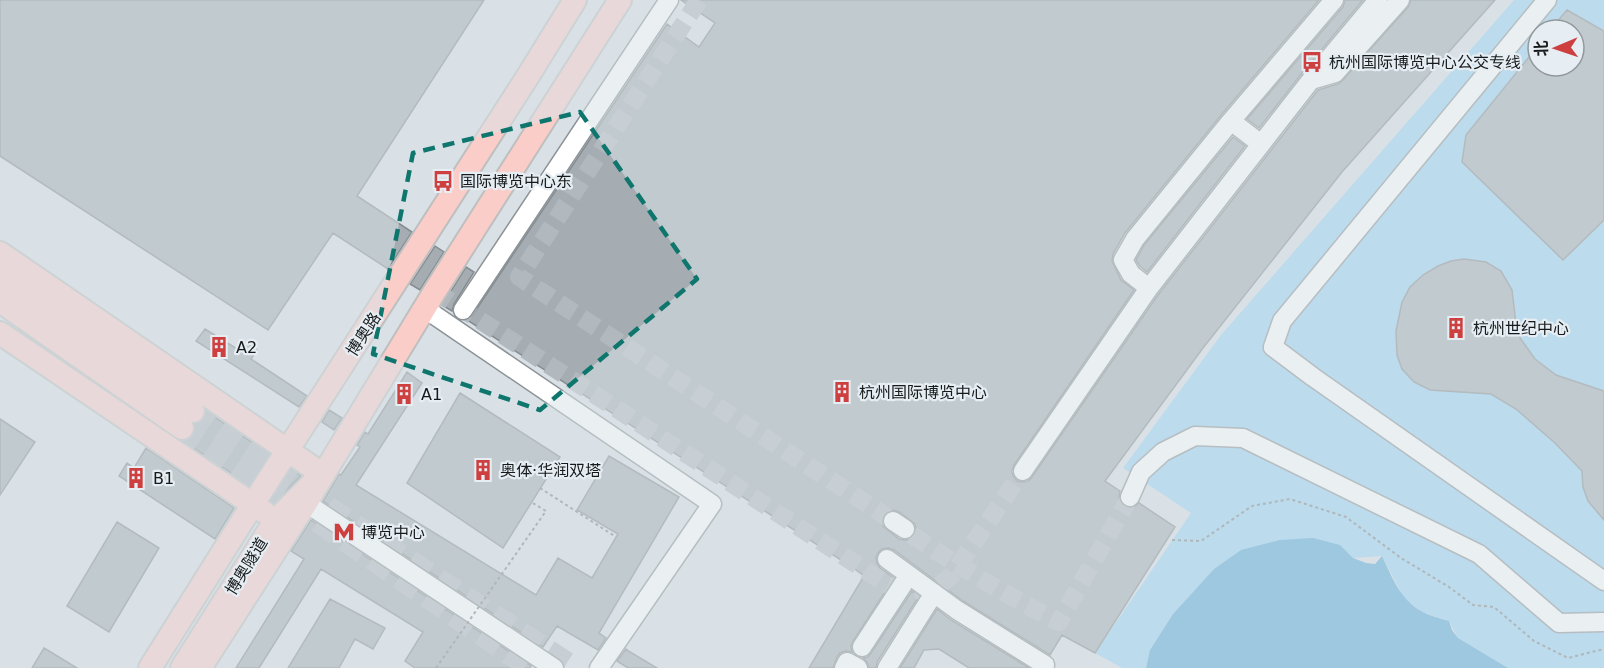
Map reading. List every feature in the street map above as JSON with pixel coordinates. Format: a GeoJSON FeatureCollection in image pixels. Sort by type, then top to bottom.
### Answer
{"type":"FeatureCollection","features":[{"type":"Feature","properties":{"kind":"main road","name":"博奥路"},"geometry":{"type":"LineString","coordinates":[[150,667],[575,0]]}},
{"type":"Feature","properties":{"kind":"main road"},"geometry":{"type":"LineString","coordinates":[[200,668],[282,526],[306,503],[424,308],[620,0]]}},
{"type":"Feature","properties":{"kind":"main road"},"geometry":{"type":"LineString","coordinates":[[0,253],[322,474]]}},
{"type":"Feature","properties":{"kind":"main road"},"geometry":{"type":"LineString","coordinates":[[0,278],[188,419],[0,301]]}},
{"type":"Feature","properties":{"kind":"main road"},"geometry":{"type":"LineString","coordinates":[[0,333],[282,526]]}},
{"type":"Feature","properties":{"kind":"main road","name":"博奥隧道"},"geometry":{"type":"LineString","coordinates":[[182,668],[282,526],[322,474]]}},
{"type":"Feature","properties":{"kind":"street"},"geometry":{"type":"LineString","coordinates":[[463,310],[669,0]]}},
{"type":"Feature","properties":{"kind":"street"},"geometry":{"type":"LineString","coordinates":[[1149,288],[1131,274],[1123,260],[1135,239],[1334,0]]}},
{"type":"Feature","properties":{"kind":"street"},"geometry":{"type":"LineString","coordinates":[[1023,471],[1149,288],[1311,80],[1378,0]]}},
{"type":"Feature","properties":{"kind":"street"},"geometry":{"type":"LineString","coordinates":[[1311,80],[1335,73],[1400,0]]}},
{"type":"Feature","properties":{"kind":"street"},"geometry":{"type":"LineString","coordinates":[[1547,0],[1282,321],[1273,347],[1604,581]]}},
{"type":"Feature","properties":{"kind":"street"},"geometry":{"type":"LineString","coordinates":[[1231,121],[1261,144]]}},
{"type":"Feature","properties":{"kind":"street"},"geometry":{"type":"LineString","coordinates":[[424,308],[712,504],[599,668]]}},
{"type":"Feature","properties":{"kind":"street"},"geometry":{"type":"LineString","coordinates":[[1130,497],[1141,472],[1163,452],[1195,436],[1243,438],[1479,554],[1559,623],[1604,622]]}},
{"type":"Feature","properties":{"kind":"street"},"geometry":{"type":"LineString","coordinates":[[306,503],[554,668]]}},
{"type":"Feature","properties":{"kind":"street"},"geometry":{"type":"LineString","coordinates":[[887,559],[957,610],[1045,665]]}},
{"type":"Feature","properties":{"kind":"street"},"geometry":{"type":"LineString","coordinates":[[862,647],[909,575]]}},
{"type":"Feature","properties":{"kind":"street"},"geometry":{"type":"LineString","coordinates":[[887,668],[934,593]]}},
{"type":"Feature","properties":{"kind":"street"},"geometry":{"type":"LineString","coordinates":[[844,668],[847,662],[858,668]]}},
{"type":"Feature","properties":{"kind":"path"},"geometry":{"type":"LineString","coordinates":[[540,488],[616,537]]}},
{"type":"Feature","properties":{"kind":"path"},"geometry":{"type":"LineString","coordinates":[[1172,540],[1201,541],[1252,506],[1290,499],[1346,517],[1401,558],[1449,587],[1473,605],[1494,606],[1534,640],[1568,658],[1604,649]]}},
{"type":"Feature","properties":{"kind":"path"},"geometry":{"type":"LineString","coordinates":[[436,668],[546,511],[531,502]]}},
{"type":"Feature","properties":{"kind":"highlighted area"},"geometry":{"type":"Polygon","coordinates":[[[580,112],[697,279],[540,410],[373,354],[413,153],[580,112]]]}},
{"type":"Feature","properties":{"kind":"shaded area","name":"杭州世纪中心"},"geometry":{"type":"Polygon","coordinates":[[[1514,0],[1604,0],[1604,668],[1508,668],[1458,638],[1449,621],[1422,612],[1404,598],[1382,556],[1353,558],[1339,545],[1241,550],[1214,569],[1173,614],[1150,650],[1146,668],[1122,668],[1095,653],[1191,513],[1123,468],[1221,335],[1514,0]]]}},
{"type":"Feature","properties":{"kind":"shaded area"},"geometry":{"type":"Polygon","coordinates":[[[1313,538],[1340,545],[1353,558],[1366,563],[1375,564],[1382,556],[1397,587],[1407,600],[1427,614],[1449,621],[1458,638],[1508,668],[1146,668],[1150,650],[1173,614],[1214,569],[1241,550],[1280,540],[1313,538]]]}},
{"type":"Feature","properties":{"kind":"building"},"geometry":{"type":"Polygon","coordinates":[[[0,0],[484,0],[357,196],[412,232],[388,269],[333,233],[268,330],[0,156],[0,0]]]}},
{"type":"Feature","properties":{"kind":"building","name":"杭州国际博览中心"},"geometry":{"type":"Polygon","coordinates":[[[681,0],[1319,0],[1125,233],[1113,254],[1112,261],[1121,280],[1134,290],[1014,465],[1013,476],[1017,481],[1023,482],[1032,477],[1158,295],[1318,90],[1338,84],[1343,80],[1408,7],[1411,0],[1495,0],[1342,172],[1203,348],[1105,481],[1120,491],[1119,499],[1125,507],[1132,508],[1139,503],[1175,527],[1095,653],[1062,635],[1050,655],[963,601],[894,550],[888,548],[878,553],[877,563],[894,578],[853,641],[852,652],[840,653],[833,668],[809,668],[864,576],[467,320],[472,316],[667,24],[699,47],[715,23],[681,0]],[[893,510],[883,515],[883,526],[899,539],[910,539],[915,535],[915,524],[893,510]]]}},
{"type":"Feature","properties":{"kind":"building"},"geometry":{"type":"Polygon","coordinates":[[[1345,0],[1363,0],[1259,128],[1247,119],[1343,7],[1345,0]]]}},
{"type":"Feature","properties":{"kind":"building"},"geometry":{"type":"Polygon","coordinates":[[[1567,10],[1581,18],[1560,18],[1567,10]]]}},
{"type":"Feature","properties":{"kind":"building"},"geometry":{"type":"Polygon","coordinates":[[[1586,21],[1604,31],[1604,220],[1563,260],[1462,162],[1466,135],[1526,61],[1526,78],[1586,78],[1586,21]]]}},
{"type":"Feature","properties":{"kind":"building"},"geometry":{"type":"Polygon","coordinates":[[[1233,137],[1245,146],[1147,272],[1136,260],[1144,245],[1233,137]]]}},
{"type":"Feature","properties":{"kind":"building"},"geometry":{"type":"Polygon","coordinates":[[[435,246],[444,252],[420,290],[410,284],[435,246]]]}},
{"type":"Feature","properties":{"kind":"building"},"geometry":{"type":"Polygon","coordinates":[[[1464,259],[1486,262],[1501,271],[1512,290],[1520,338],[1535,359],[1556,375],[1604,391],[1604,520],[1588,501],[1583,487],[1582,471],[1555,443],[1516,409],[1491,394],[1430,390],[1414,382],[1402,369],[1397,355],[1396,331],[1402,302],[1410,287],[1423,275],[1438,266],[1464,259]]]}},
{"type":"Feature","properties":{"kind":"building"},"geometry":{"type":"Polygon","coordinates":[[[466,267],[474,272],[452,311],[442,305],[466,267]]]}},
{"type":"Feature","properties":{"kind":"building"},"geometry":{"type":"Polygon","coordinates":[[[205,329],[242,352],[248,344],[257,350],[251,359],[307,396],[299,407],[196,341],[205,329]]]}},
{"type":"Feature","properties":{"kind":"building"},"geometry":{"type":"Polygon","coordinates":[[[407,372],[422,383],[356,485],[536,595],[558,558],[592,578],[618,534],[577,510],[609,456],[679,497],[599,633],[606,638],[598,650],[557,626],[543,647],[323,501],[339,474],[341,475],[360,447],[357,445],[365,432],[368,434],[407,372]]]}},
{"type":"Feature","properties":{"kind":"building","name":"奥体·华润双塔"},"geometry":{"type":"Polygon","coordinates":[[[460,393],[560,457],[503,548],[407,483],[460,393]]]}},
{"type":"Feature","properties":{"kind":"building"},"geometry":{"type":"Polygon","coordinates":[[[329,410],[342,418],[334,430],[322,422],[329,410]]]}},
{"type":"Feature","properties":{"kind":"building"},"geometry":{"type":"Polygon","coordinates":[[[206,411],[269,454],[249,485],[183,441],[193,436],[195,424],[204,419],[206,411]]]}},
{"type":"Feature","properties":{"kind":"building"},"geometry":{"type":"Polygon","coordinates":[[[0,419],[35,442],[0,495],[0,419]]]}},
{"type":"Feature","properties":{"kind":"building"},"geometry":{"type":"Polygon","coordinates":[[[146,448],[234,508],[215,539],[119,476],[127,463],[134,468],[146,448]]]}},
{"type":"Feature","properties":{"kind":"building"},"geometry":{"type":"Polygon","coordinates":[[[291,469],[301,476],[274,503],[271,501],[291,469]]]}},
{"type":"Feature","properties":{"kind":"building"},"geometry":{"type":"Polygon","coordinates":[[[311,520],[531,666],[530,668],[415,668],[405,661],[423,632],[321,569],[259,668],[236,668],[304,559],[291,551],[311,520]]]}},
{"type":"Feature","properties":{"kind":"building"},"geometry":{"type":"Polygon","coordinates":[[[117,522],[159,548],[109,632],[67,606],[117,522]]]}},
{"type":"Feature","properties":{"kind":"building"},"geometry":{"type":"Polygon","coordinates":[[[912,591],[919,596],[877,662],[876,668],[869,668],[863,658],[868,657],[871,653],[912,591]]]}},
{"type":"Feature","properties":{"kind":"building"},"geometry":{"type":"Polygon","coordinates":[[[330,599],[385,628],[373,649],[355,639],[339,668],[288,668],[330,599]]]}},
{"type":"Feature","properties":{"kind":"building"},"geometry":{"type":"Polygon","coordinates":[[[937,609],[1029,668],[969,668],[939,649],[924,650],[914,668],[900,668],[937,609]]]}},
{"type":"Feature","properties":{"kind":"building"},"geometry":{"type":"Polygon","coordinates":[[[44,648],[77,668],[32,668],[44,648]]]}},
{"type":"Feature","properties":{"kind":"building"},"geometry":{"type":"Polygon","coordinates":[[[626,649],[657,668],[628,668],[617,661],[626,649]]]}},
{"type":"Feature","properties":{"kind":"tunnel"},"geometry":{"type":"LineString","coordinates":[[699,0],[519,277],[893,521]]}},
{"type":"Feature","properties":{"kind":"tunnel"},"geometry":{"type":"LineString","coordinates":[[435,291],[888,585],[908,591],[937,588],[951,576],[1023,471]]}},
{"type":"Feature","properties":{"kind":"tunnel"},"geometry":{"type":"LineString","coordinates":[[193,411],[332,510],[575,668]]}},
{"type":"Feature","properties":{"kind":"tunnel"},"geometry":{"type":"LineString","coordinates":[[182,428],[530,668]]}},
{"type":"Feature","properties":{"kind":"tunnel"},"geometry":{"type":"LineString","coordinates":[[912,535],[984,581],[1059,622],[1130,497]]}},
{"type":"Feature","properties":{"kind":"place","name":"杭州国际博览中心公交专线"},"geometry":{"type":"Point","coordinates":[1312,62]}},
{"type":"Feature","properties":{"kind":"place","name":"国际博览中心东"},"geometry":{"type":"Point","coordinates":[443,181]}},
{"type":"Feature","properties":{"kind":"place","name":"杭州世纪中心"},"geometry":{"type":"Point","coordinates":[1456,328]}},
{"type":"Feature","properties":{"kind":"place","name":"A2"},"geometry":{"type":"Point","coordinates":[219,347]}},
{"type":"Feature","properties":{"kind":"place","name":"杭州国际博览中心"},"geometry":{"type":"Point","coordinates":[842,392]}},
{"type":"Feature","properties":{"kind":"place","name":"A1"},"geometry":{"type":"Point","coordinates":[404,394]}},
{"type":"Feature","properties":{"kind":"place","name":"奥体·华润双塔"},"geometry":{"type":"Point","coordinates":[483,470]}},
{"type":"Feature","properties":{"kind":"place","name":"B1"},"geometry":{"type":"Point","coordinates":[136,478]}},
{"type":"Feature","properties":{"kind":"place","name":"博览中心"},"geometry":{"type":"Point","coordinates":[344,532]}}]}
